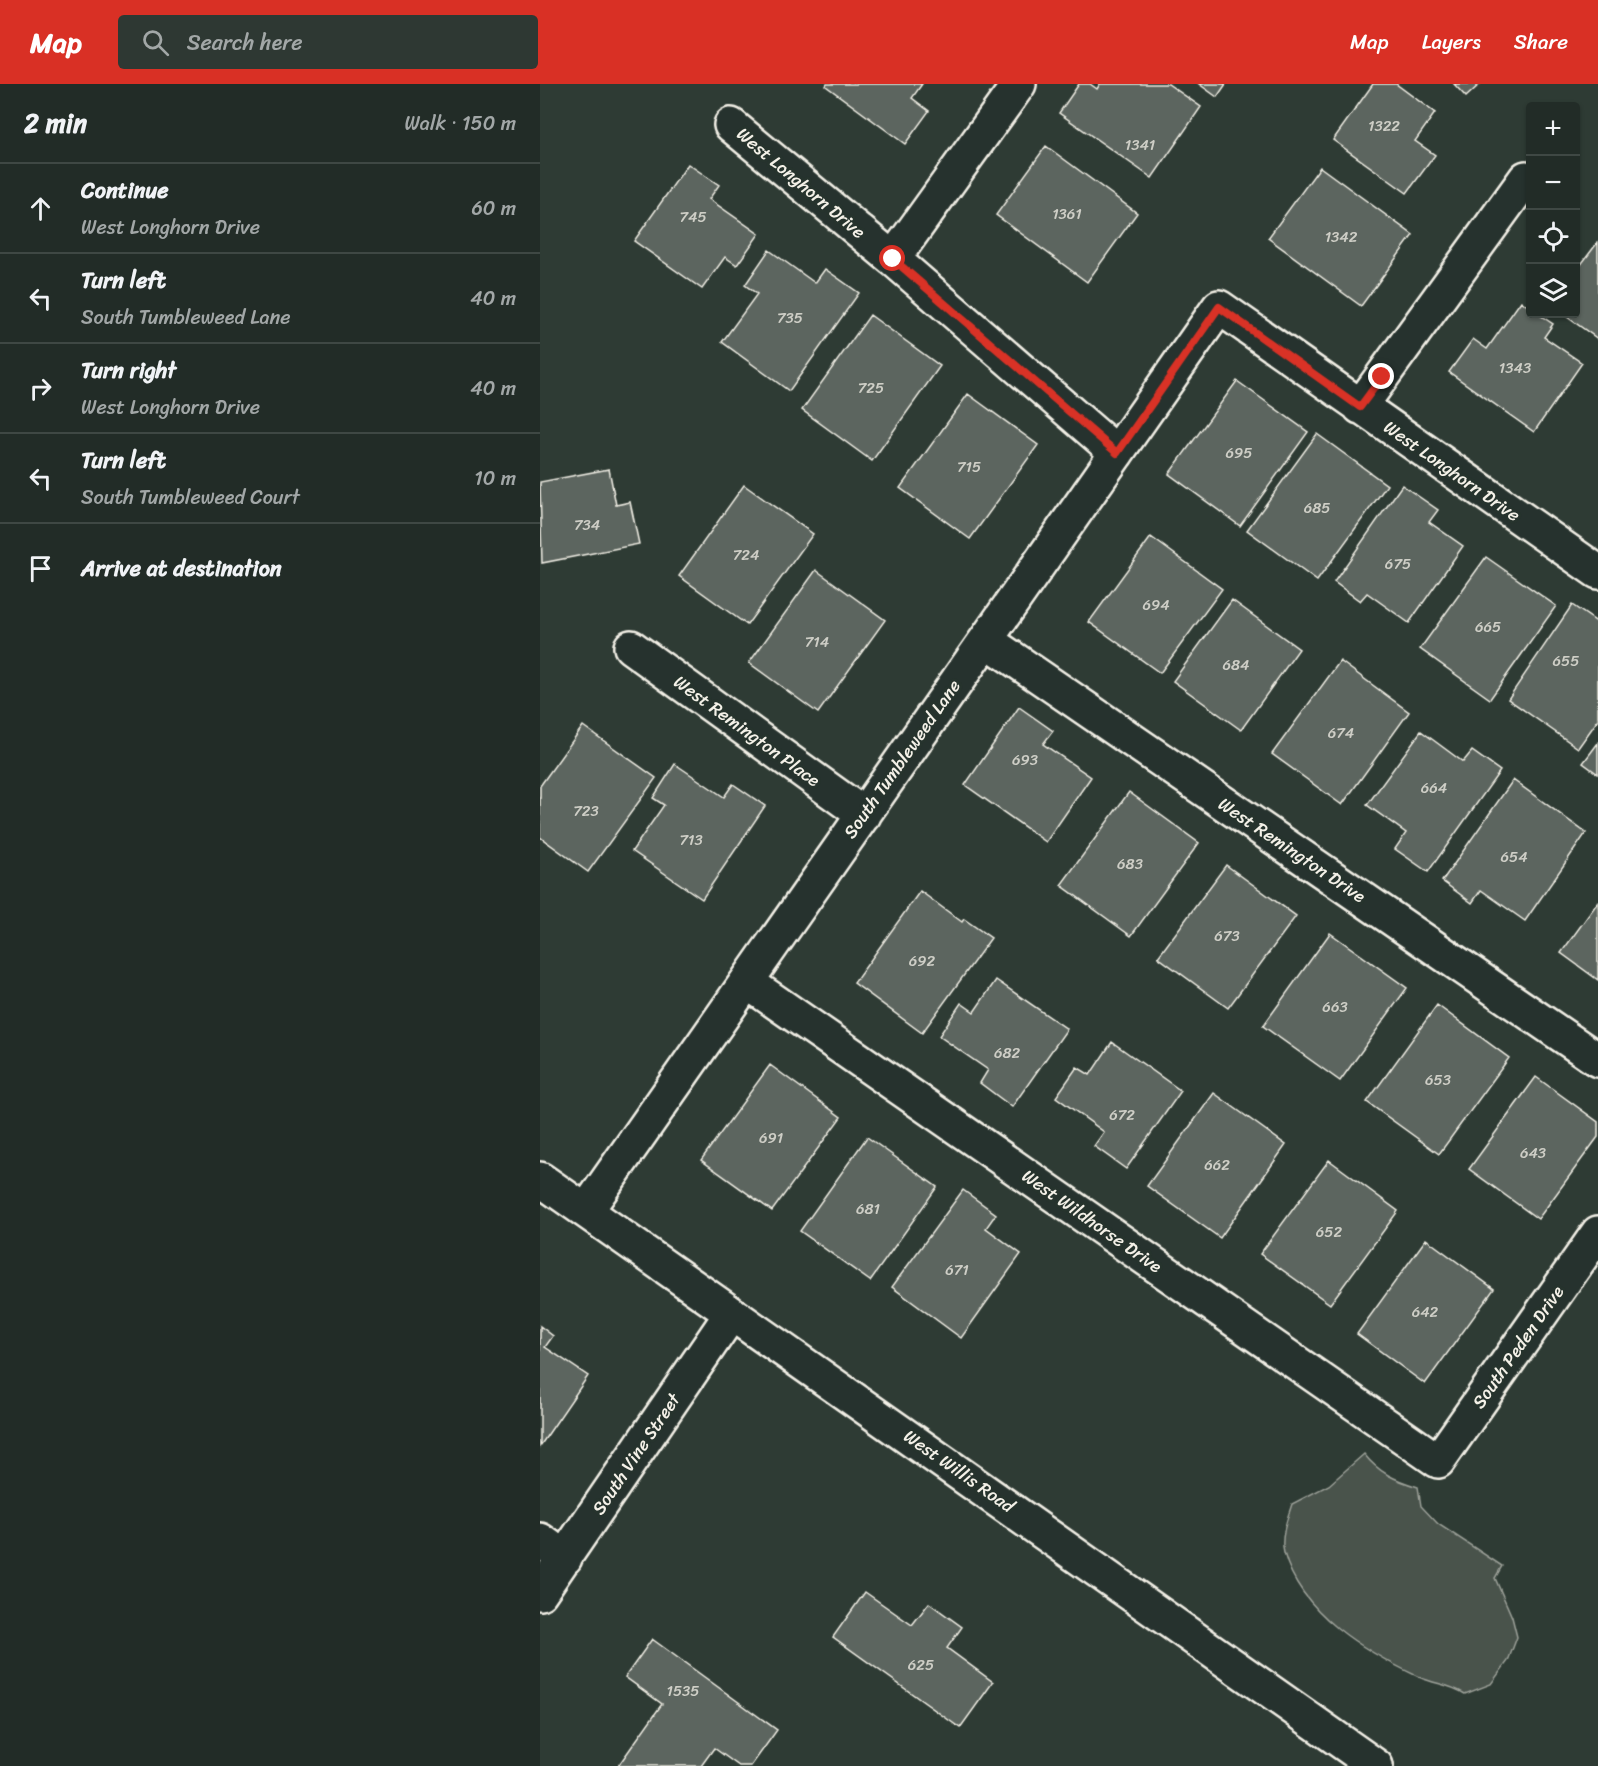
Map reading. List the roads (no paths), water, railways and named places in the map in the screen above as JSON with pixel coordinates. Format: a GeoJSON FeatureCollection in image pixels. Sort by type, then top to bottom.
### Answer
{"type":"FeatureCollection","features":[{"type":"Feature","properties":{"kind":"street"},"geometry":{"type":"LineString","coordinates":[[893,259],[1019,84]]}},
{"type":"Feature","properties":{"kind":"street","name":"West Longhorn Drive"},"geometry":{"type":"LineString","coordinates":[[731,125],[893,259],[1117,453]]}},
{"type":"Feature","properties":{"kind":"street"},"geometry":{"type":"LineString","coordinates":[[1360,407],[1526,178]]}},
{"type":"Feature","properties":{"kind":"street","name":"West Longhorn Drive"},"geometry":{"type":"LineString","coordinates":[[1219,307],[1598,572]]}},
{"type":"Feature","properties":{"kind":"street","name":"South Tumbleweed Lane"},"geometry":{"type":"LineString","coordinates":[[586,1211],[1219,307]]}},
{"type":"Feature","properties":{"kind":"street","name":"West Remington Drive"},"geometry":{"type":"LineString","coordinates":[[986,640],[1598,1060]]}},
{"type":"Feature","properties":{"kind":"street","name":"West Remington Place"},"geometry":{"type":"LineString","coordinates":[[631,647],[864,815]]}},
{"type":"Feature","properties":{"kind":"street","name":"West Wildhorse Drive"},"geometry":{"type":"LineString","coordinates":[[747,982],[1438,1461]]}},
{"type":"Feature","properties":{"kind":"street","name":"West Willis Road"},"geometry":{"type":"LineString","coordinates":[[540,1179],[731,1314],[873,1410],[1376,1766]]}},
{"type":"Feature","properties":{"kind":"street","name":"South Peden Drive"},"geometry":{"type":"LineString","coordinates":[[1438,1461],[1598,1233]]}},
{"type":"Feature","properties":{"kind":"street","name":"South Vine Street"},"geometry":{"type":"LineString","coordinates":[[540,1593],[552,1549],[731,1314]]}}]}
